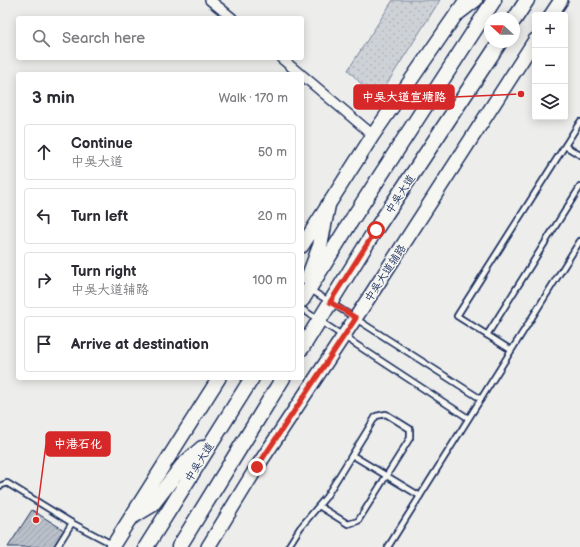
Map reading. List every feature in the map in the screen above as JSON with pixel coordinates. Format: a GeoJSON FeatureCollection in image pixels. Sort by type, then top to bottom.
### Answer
{"type":"FeatureCollection","features":[{"type":"Feature","properties":{"kind":"main road"},"geometry":{"type":"LineString","coordinates":[[304,243],[373,135],[466,0]]}},
{"type":"Feature","properties":{"kind":"main road"},"geometry":{"type":"LineString","coordinates":[[458,13],[475,0]]}},
{"type":"Feature","properties":{"kind":"main road"},"geometry":{"type":"LineString","coordinates":[[304,295],[494,0]]}},
{"type":"Feature","properties":{"kind":"main road"},"geometry":{"type":"LineString","coordinates":[[519,12],[527,0]]}},
{"type":"Feature","properties":{"kind":"main road"},"geometry":{"type":"LineString","coordinates":[[553,12],[561,0]]}},
{"type":"Feature","properties":{"kind":"main road","name":"中吴大道辅路"},"geometry":{"type":"LineString","coordinates":[[208,547],[257,467],[356,318],[532,45]]}},
{"type":"Feature","properties":{"kind":"main road","name":"中吴大道"},"geometry":{"type":"LineString","coordinates":[[304,345],[376,230],[496,48]]}},
{"type":"Feature","properties":{"kind":"main road"},"geometry":{"type":"LineString","coordinates":[[304,295],[320,246],[328,206]]}},
{"type":"Feature","properties":{"kind":"main road"},"geometry":{"type":"LineString","coordinates":[[113,546],[218,380]]}},
{"type":"Feature","properties":{"kind":"main road","name":"中吴大道"},"geometry":{"type":"LineString","coordinates":[[146,547],[251,380]]}},
{"type":"Feature","properties":{"kind":"main road"},"geometry":{"type":"LineString","coordinates":[[179,547],[282,380]]}},
{"type":"Feature","properties":{"kind":"main road"},"geometry":{"type":"LineString","coordinates":[[132,517],[152,505],[182,466],[217,434]]}},
{"type":"Feature","properties":{"kind":"street"},"geometry":{"type":"LineString","coordinates":[[210,0],[230,16]]}},
{"type":"Feature","properties":{"kind":"street"},"geometry":{"type":"LineString","coordinates":[[283,60],[297,72]]}},
{"type":"Feature","properties":{"kind":"street"},"geometry":{"type":"LineString","coordinates":[[304,78],[373,135]]}},
{"type":"Feature","properties":{"kind":"lane"},"geometry":{"type":"LineString","coordinates":[[511,350],[457,316],[580,122]]}},
{"type":"Feature","properties":{"kind":"lane"},"geometry":{"type":"LineString","coordinates":[[565,146],[580,155]]}},
{"type":"Feature","properties":{"kind":"lane"},"geometry":{"type":"LineString","coordinates":[[487,335],[580,187]]}},
{"type":"Feature","properties":{"kind":"lane"},"geometry":{"type":"LineString","coordinates":[[388,547],[580,241]]}},
{"type":"Feature","properties":{"kind":"lane"},"geometry":{"type":"LineString","coordinates":[[304,295],[330,302],[481,399]]}},
{"type":"Feature","properties":{"kind":"lane"},"geometry":{"type":"LineString","coordinates":[[304,310],[468,418]]}},
{"type":"Feature","properties":{"kind":"lane"},"geometry":{"type":"LineString","coordinates":[[288,547],[300,528],[318,506],[326,497],[376,416],[386,414],[410,429],[410,438],[358,520],[348,524],[318,506]]}},
{"type":"Feature","properties":{"kind":"lane"},"geometry":{"type":"LineString","coordinates":[[352,455],[420,496]]}},
{"type":"Feature","properties":{"kind":"lane"},"geometry":{"type":"LineString","coordinates":[[0,486],[7,483],[113,546]]}},
{"type":"Feature","properties":{"kind":"lane"},"geometry":{"type":"LineString","coordinates":[[57,547],[72,523]]}},
{"type":"Feature","properties":{"kind":"shaded area"},"geometry":{"type":"Polygon","coordinates":[[[393,0],[440,0],[383,90],[370,93],[348,70],[393,0]]]}},
{"type":"Feature","properties":{"kind":"building"},"geometry":{"type":"Polygon","coordinates":[[[32,510],[64,530],[53,547],[8,547],[32,510]]]}},
{"type":"Feature","properties":{"kind":"place","name":"中吴大道宣塘路"},"geometry":{"type":"Point","coordinates":[521,94]}},
{"type":"Feature","properties":{"kind":"place","name":"中港石化"},"geometry":{"type":"Point","coordinates":[36,520]}},
{"type":"Feature","properties":{"kind":"route"},"geometry":{"type":"LineString","coordinates":[[257,467],[356,318],[330,302],[376,230]]}}]}
